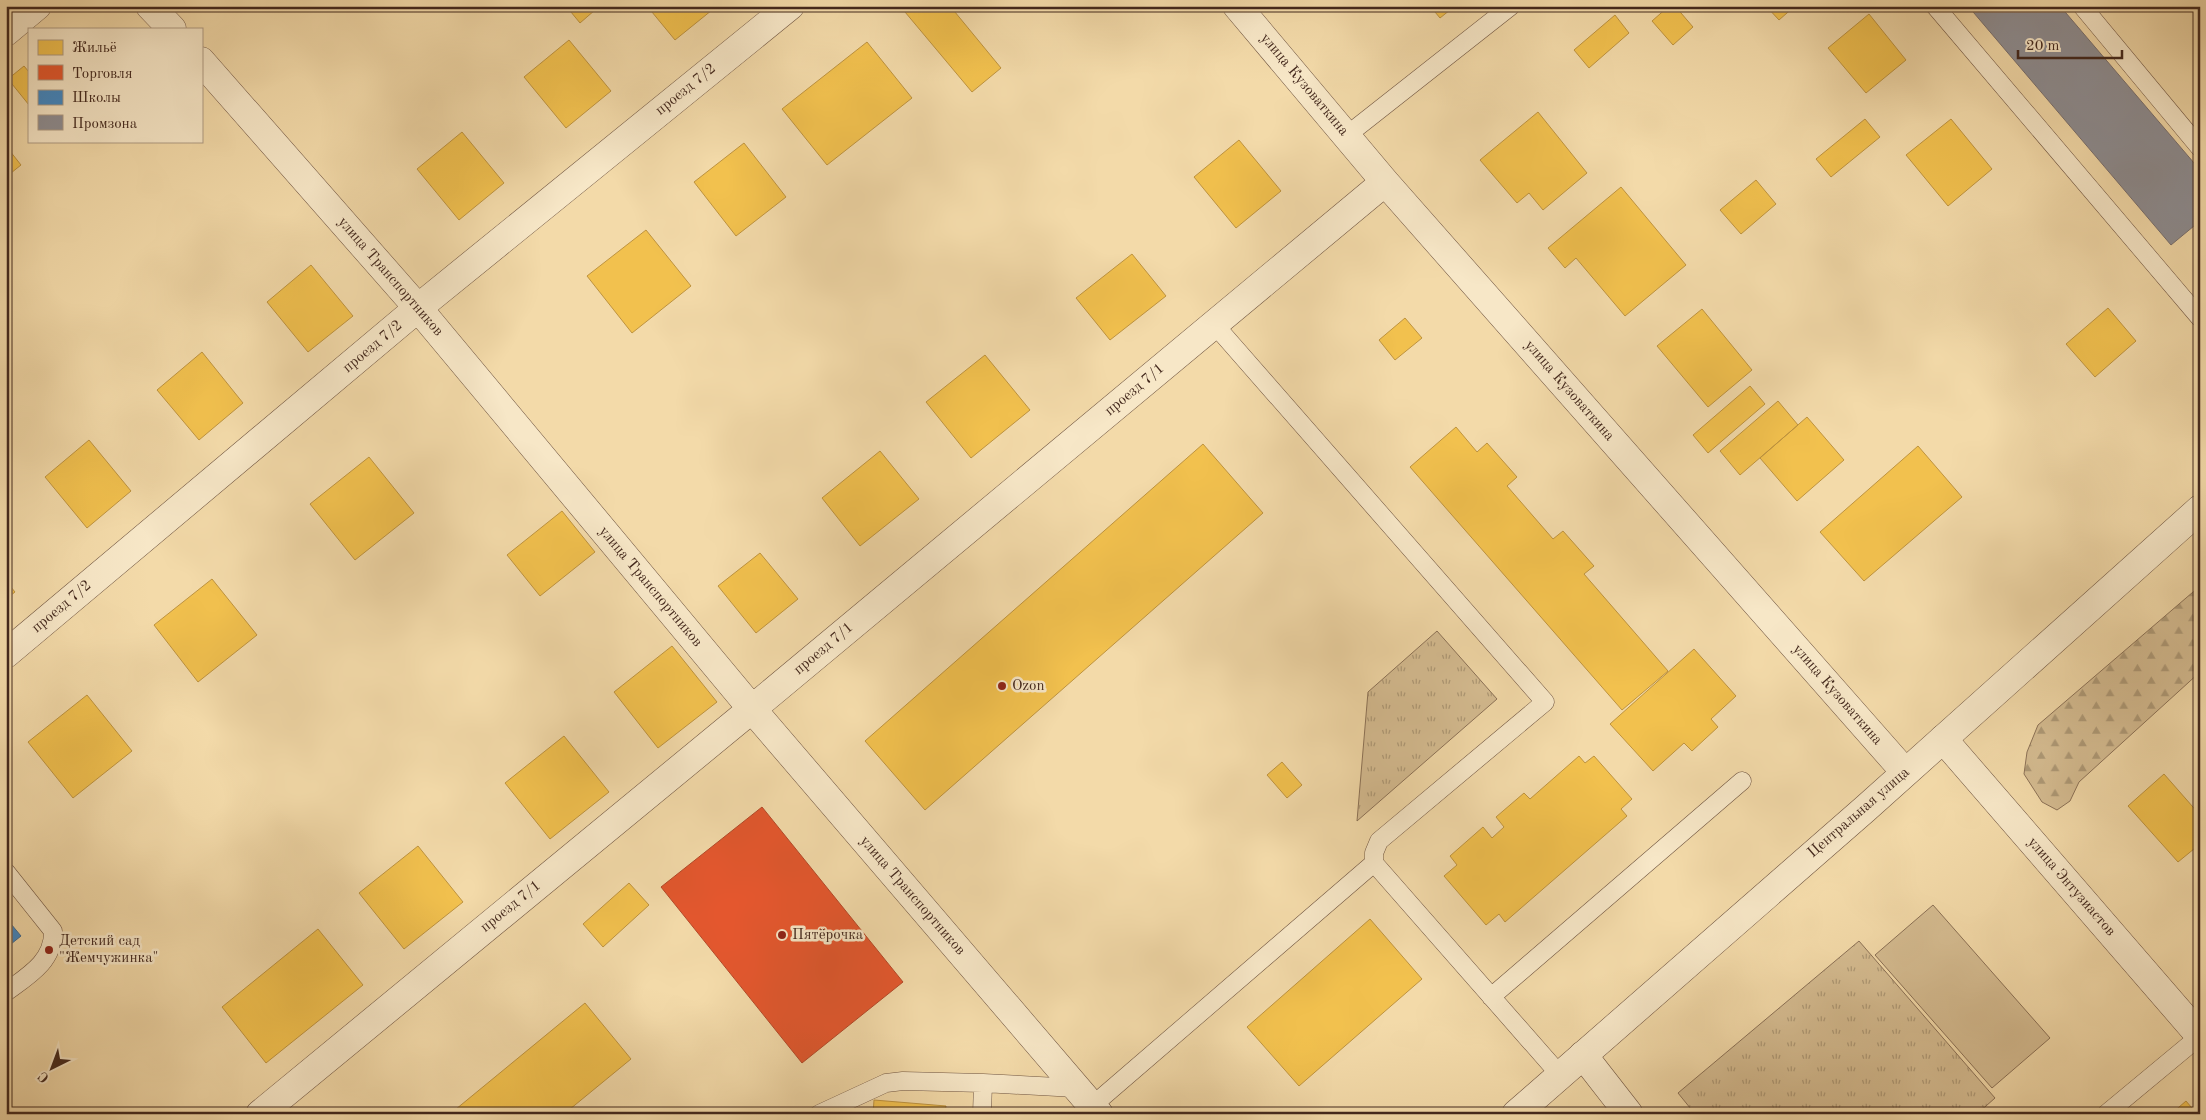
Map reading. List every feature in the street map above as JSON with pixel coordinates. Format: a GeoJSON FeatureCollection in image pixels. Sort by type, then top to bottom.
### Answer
{"type":"FeatureCollection","features":[{"type":"Feature","properties":{"kind":"street"},"geometry":{"type":"LineString","coordinates":[[6,32],[37,6]]}},
{"type":"Feature","properties":{"kind":"street"},"geometry":{"type":"LineString","coordinates":[[150,6],[171,28]]}},
{"type":"Feature","properties":{"kind":"street","name":"проезд 7/2"},"geometry":{"type":"LineString","coordinates":[[6,654],[418,308],[790,6]]}},
{"type":"Feature","properties":{"kind":"street","name":"улица Кузоваткина"},"geometry":{"type":"LineString","coordinates":[[1237,6],[1385,182],[1905,772]]}},
{"type":"Feature","properties":{"kind":"street","name":"улица Транспортников"},"geometry":{"type":"LineString","coordinates":[[202,63],[418,308],[752,709],[1089,1103]]}},
{"type":"Feature","properties":{"kind":"street","name":"проезд 7/1"},"geometry":{"type":"LineString","coordinates":[[260,1114],[752,709],[1385,182]]}},
{"type":"Feature","properties":{"kind":"street","name":"Центральная улица"},"geometry":{"type":"LineString","coordinates":[[1516,1114],[1943,739],[2200,509]]}},
{"type":"Feature","properties":{"kind":"street","name":"улица Энтузиастов"},"geometry":{"type":"LineString","coordinates":[[1943,739],[2200,1036]]}},
{"type":"Feature","properties":{"kind":"street"},"geometry":{"type":"LineString","coordinates":[[1582,1055],[1630,1114]]}},
{"type":"Feature","properties":{"kind":"lane"},"geometry":{"type":"LineString","coordinates":[[1346,136],[1511,6]]}},
{"type":"Feature","properties":{"kind":"lane"},"geometry":{"type":"LineString","coordinates":[[1935,6],[2200,318]]}},
{"type":"Feature","properties":{"kind":"lane"},"geometry":{"type":"LineString","coordinates":[[2082,6],[2200,148]]}},
{"type":"Feature","properties":{"kind":"lane"},"geometry":{"type":"LineString","coordinates":[[1214,324],[1545,702],[1379,841],[1374,853],[1374,863],[1560,1075]]}},
{"type":"Feature","properties":{"kind":"lane"},"geometry":{"type":"LineString","coordinates":[[1491,996],[1742,781]]}},
{"type":"Feature","properties":{"kind":"lane"},"geometry":{"type":"LineString","coordinates":[[819,1114],[886,1083],[903,1081],[983,1083],[1089,1103],[1374,863]]}},
{"type":"Feature","properties":{"kind":"lane"},"geometry":{"type":"LineString","coordinates":[[6,872],[53,931],[54,941],[47,956],[36,970],[6,992]]}},
{"type":"Feature","properties":{"kind":"lane"},"geometry":{"type":"LineString","coordinates":[[2106,1114],[2200,1036]]}},
{"type":"Feature","properties":{"kind":"lane"},"geometry":{"type":"LineString","coordinates":[[982,1114],[983,1083]]}},
{"type":"Feature","properties":{"kind":"green space"},"geometry":{"type":"Polygon","coordinates":[[[2200,586],[2200,672],[2079,782],[2070,801],[2057,810],[2042,802],[2024,774],[2027,752],[2038,725],[2200,586]]]}},
{"type":"Feature","properties":{"kind":"green space"},"geometry":{"type":"Polygon","coordinates":[[[1437,631],[1497,699],[1357,821],[1368,692],[1437,631]]]}},
{"type":"Feature","properties":{"kind":"green space"},"geometry":{"type":"Polygon","coordinates":[[[1933,905],[2050,1038],[1992,1088],[1875,955],[1933,905]]]}},
{"type":"Feature","properties":{"kind":"green space"},"geometry":{"type":"Polygon","coordinates":[[[1859,941],[1995,1098],[1977,1114],[1695,1114],[1678,1093],[1859,941]]]}},
{"type":"Feature","properties":{"kind":"building: Жильё"},"geometry":{"type":"Polygon","coordinates":[[[566,6],[592,6],[595,10],[580,23],[566,6]]]}},
{"type":"Feature","properties":{"kind":"building: Жильё"},"geometry":{"type":"Polygon","coordinates":[[[647,6],[717,6],[675,40],[647,6]]]}},
{"type":"Feature","properties":{"kind":"building: Жильё"},"geometry":{"type":"Polygon","coordinates":[[[912,6],[950,6],[1001,68],[972,92],[905,12],[912,6]]]}},
{"type":"Feature","properties":{"kind":"building: Жильё"},"geometry":{"type":"Polygon","coordinates":[[[1430,6],[1455,6],[1440,18],[1430,6]]]}},
{"type":"Feature","properties":{"kind":"building: Жильё"},"geometry":{"type":"Polygon","coordinates":[[[1669,6],[1675,6],[1693,27],[1673,45],[1652,21],[1669,6]]]}},
{"type":"Feature","properties":{"kind":"building: Жильё"},"geometry":{"type":"Polygon","coordinates":[[[1766,6],[1795,6],[1779,20],[1766,6]]]}},
{"type":"Feature","properties":{"kind":"building: Жильё"},"geometry":{"type":"Polygon","coordinates":[[[1869,14],[1906,60],[1866,93],[1828,48],[1869,14]]]}},
{"type":"Feature","properties":{"kind":"building: Жильё"},"geometry":{"type":"Polygon","coordinates":[[[1615,15],[1629,33],[1589,68],[1574,50],[1615,15]]]}},
{"type":"Feature","properties":{"kind":"building: Жильё"},"geometry":{"type":"Polygon","coordinates":[[[569,40],[611,91],[566,128],[524,77],[569,40]]]}},
{"type":"Feature","properties":{"kind":"building: Жильё"},"geometry":{"type":"Polygon","coordinates":[[[867,42],[912,98],[827,165],[782,109],[867,42]]]}},
{"type":"Feature","properties":{"kind":"building: Жильё"},"geometry":{"type":"Polygon","coordinates":[[[24,66],[28,71],[28,104],[8,79],[24,66]]]}},
{"type":"Feature","properties":{"kind":"building: Жильё"},"geometry":{"type":"Polygon","coordinates":[[[1538,112],[1587,173],[1543,210],[1529,193],[1517,203],[1480,160],[1538,112]]]}},
{"type":"Feature","properties":{"kind":"building: Жильё"},"geometry":{"type":"Polygon","coordinates":[[[1865,119],[1880,137],[1831,177],[1816,159],[1865,119]]]}},
{"type":"Feature","properties":{"kind":"building: Жильё"},"geometry":{"type":"Polygon","coordinates":[[[1951,119],[1992,169],[1948,206],[1906,155],[1951,119]]]}},
{"type":"Feature","properties":{"kind":"building: Жильё"},"geometry":{"type":"Polygon","coordinates":[[[462,132],[504,183],[459,220],[417,169],[462,132]]]}},
{"type":"Feature","properties":{"kind":"building: Жильё"},"geometry":{"type":"Polygon","coordinates":[[[1239,140],[1281,191],[1236,228],[1194,177],[1239,140]]]}},
{"type":"Feature","properties":{"kind":"building: Жильё"},"geometry":{"type":"Polygon","coordinates":[[[744,143],[786,197],[736,236],[694,182],[744,143]]]}},
{"type":"Feature","properties":{"kind":"building: Жильё"},"geometry":{"type":"Polygon","coordinates":[[[6,146],[21,165],[6,177],[6,146]]]}},
{"type":"Feature","properties":{"kind":"building: Жильё"},"geometry":{"type":"Polygon","coordinates":[[[1756,180],[1776,204],[1741,234],[1720,210],[1756,180]]]}},
{"type":"Feature","properties":{"kind":"building: Жильё"},"geometry":{"type":"Polygon","coordinates":[[[1621,187],[1686,265],[1625,316],[1576,258],[1565,268],[1548,248],[1621,187]]]}},
{"type":"Feature","properties":{"kind":"building: Жильё"},"geometry":{"type":"Polygon","coordinates":[[[646,230],[691,286],[632,333],[587,276],[646,230]]]}},
{"type":"Feature","properties":{"kind":"building: Жильё"},"geometry":{"type":"Polygon","coordinates":[[[1132,254],[1166,296],[1110,340],[1076,298],[1132,254]]]}},
{"type":"Feature","properties":{"kind":"building: Жильё"},"geometry":{"type":"Polygon","coordinates":[[[311,265],[353,316],[308,352],[267,302],[311,265]]]}},
{"type":"Feature","properties":{"kind":"building: Жильё"},"geometry":{"type":"Polygon","coordinates":[[[2108,308],[2136,341],[2095,377],[2066,344],[2108,308]]]}},
{"type":"Feature","properties":{"kind":"building: Жильё"},"geometry":{"type":"Polygon","coordinates":[[[1702,309],[1752,370],[1708,407],[1657,346],[1702,309]]]}},
{"type":"Feature","properties":{"kind":"building: Жильё"},"geometry":{"type":"Polygon","coordinates":[[[1405,318],[1422,338],[1395,360],[1379,340],[1405,318]]]}},
{"type":"Feature","properties":{"kind":"building: Жильё"},"geometry":{"type":"Polygon","coordinates":[[[202,352],[243,403],[199,440],[157,390],[202,352]]]}},
{"type":"Feature","properties":{"kind":"building: Жильё"},"geometry":{"type":"Polygon","coordinates":[[[985,355],[1030,410],[971,458],[926,402],[985,355]]]}},
{"type":"Feature","properties":{"kind":"building: Жильё"},"geometry":{"type":"Polygon","coordinates":[[[1750,386],[1765,404],[1708,453],[1693,435],[1750,386]]]}},
{"type":"Feature","properties":{"kind":"building: Жильё"},"geometry":{"type":"Polygon","coordinates":[[[1778,401],[1798,425],[1740,475],[1720,451],[1778,401]]]}},
{"type":"Feature","properties":{"kind":"building: Жильё"},"geometry":{"type":"Polygon","coordinates":[[[1807,417],[1844,460],[1797,501],[1760,458],[1807,417]]]}},
{"type":"Feature","properties":{"kind":"building: Жильё"},"geometry":{"type":"Polygon","coordinates":[[[1456,427],[1477,452],[1487,443],[1517,477],[1507,486],[1553,539],[1563,531],[1594,566],[1584,574],[1668,671],[1622,710],[1410,467],[1456,427]]]}},
{"type":"Feature","properties":{"kind":"building: Жильё"},"geometry":{"type":"Polygon","coordinates":[[[89,440],[131,491],[87,528],[45,477],[89,440]]]}},
{"type":"Feature","properties":{"kind":"building: Жильё"},"geometry":{"type":"Polygon","coordinates":[[[1203,444],[1263,513],[925,810],[865,741],[1203,444]]]}},
{"type":"Feature","properties":{"kind":"building: Жильё"},"geometry":{"type":"Polygon","coordinates":[[[1918,446],[1962,497],[1864,581],[1820,532],[1918,446]]]}},
{"type":"Feature","properties":{"kind":"building: Жильё"},"geometry":{"type":"Polygon","coordinates":[[[880,451],[919,499],[860,546],[822,498],[880,451]]]}},
{"type":"Feature","properties":{"kind":"building: Жильё"},"geometry":{"type":"Polygon","coordinates":[[[369,457],[414,513],[355,560],[310,504],[369,457]]]}},
{"type":"Feature","properties":{"kind":"building: Жильё"},"geometry":{"type":"Polygon","coordinates":[[[562,511],[595,552],[540,596],[507,555],[562,511]]]}},
{"type":"Feature","properties":{"kind":"building: Жильё"},"geometry":{"type":"Polygon","coordinates":[[[760,553],[798,599],[756,633],[718,586],[760,553]]]}},
{"type":"Feature","properties":{"kind":"building: Жильё"},"geometry":{"type":"Polygon","coordinates":[[[212,579],[257,635],[198,682],[154,625],[212,579]]]}},
{"type":"Feature","properties":{"kind":"building: Жильё"},"geometry":{"type":"Polygon","coordinates":[[[6,581],[15,592],[6,599],[6,581]]]}},
{"type":"Feature","properties":{"kind":"building: Жильё"},"geometry":{"type":"Polygon","coordinates":[[[672,646],[717,702],[658,748],[614,692],[672,646]]]}},
{"type":"Feature","properties":{"kind":"building: Жильё"},"geometry":{"type":"Polygon","coordinates":[[[1694,649],[1736,696],[1711,719],[1718,727],[1692,751],[1684,743],[1653,771],[1610,724],[1694,649]]]}},
{"type":"Feature","properties":{"kind":"building: Жильё"},"geometry":{"type":"Polygon","coordinates":[[[87,695],[132,751],[73,798],[28,742],[87,695]]]}},
{"type":"Feature","properties":{"kind":"building: Жильё"},"geometry":{"type":"Polygon","coordinates":[[[564,736],[609,792],[550,839],[505,783],[564,736]]]}},
{"type":"Feature","properties":{"kind":"building: Жильё"},"geometry":{"type":"Polygon","coordinates":[[[1579,756],[1585,763],[1594,756],[1632,799],[1621,809],[1627,816],[1505,922],[1499,914],[1486,925],[1444,876],[1457,865],[1450,856],[1483,827],[1492,838],[1504,827],[1496,817],[1524,793],[1530,799],[1579,756]]]}},
{"type":"Feature","properties":{"kind":"building: Жильё"},"geometry":{"type":"Polygon","coordinates":[[[1282,762],[1302,785],[1287,798],[1267,775],[1282,762]]]}},
{"type":"Feature","properties":{"kind":"building: Жильё"},"geometry":{"type":"Polygon","coordinates":[[[2164,774],[2200,815],[2200,844],[2178,862],[2128,806],[2164,774]]]}},
{"type":"Feature","properties":{"kind":"building: Жильё"},"geometry":{"type":"Polygon","coordinates":[[[418,846],[463,902],[404,949],[359,893],[418,846]]]}},
{"type":"Feature","properties":{"kind":"building: Жильё"},"geometry":{"type":"Polygon","coordinates":[[[629,883],[649,905],[603,947],[583,924],[629,883]]]}},
{"type":"Feature","properties":{"kind":"building: Жильё"},"geometry":{"type":"Polygon","coordinates":[[[1370,919],[1422,979],[1299,1086],[1247,1027],[1370,919]]]}},
{"type":"Feature","properties":{"kind":"building: Жильё"},"geometry":{"type":"Polygon","coordinates":[[[318,929],[363,985],[266,1063],[222,1007],[318,929]]]}},
{"type":"Feature","properties":{"kind":"building: Жильё"},"geometry":{"type":"Polygon","coordinates":[[[585,1003],[631,1059],[564,1114],[450,1114],[585,1003]]]}},
{"type":"Feature","properties":{"kind":"building: Жильё"},"geometry":{"type":"Polygon","coordinates":[[[874,1100],[946,1106],[945,1114],[873,1114],[874,1100]]]}},
{"type":"Feature","properties":{"kind":"building: Жильё"},"geometry":{"type":"Polygon","coordinates":[[[2186,1101],[2197,1114],[2171,1114],[2186,1101]]]}},
{"type":"Feature","properties":{"kind":"building: Торговля","name":"Пятёрочка"},"geometry":{"type":"Polygon","coordinates":[[[762,807],[903,982],[802,1063],[661,887],[762,807]]]}},
{"type":"Feature","properties":{"kind":"building: Школы"},"geometry":{"type":"Polygon","coordinates":[[[6,918],[21,936],[6,948],[6,918]]]}},
{"type":"Feature","properties":{"kind":"building: Промзона"},"geometry":{"type":"Polygon","coordinates":[[[1968,6],[2060,6],[2200,170],[2200,221],[2171,245],[1968,6]]]}},
{"type":"Feature","properties":{"kind":"place","name":"Ozon"},"geometry":{"type":"Point","coordinates":[1002,686]}},
{"type":"Feature","properties":{"kind":"place","name":"Пятёрочка"},"geometry":{"type":"Point","coordinates":[782,935]}},
{"type":"Feature","properties":{"kind":"place","name":"Детский сад \"Жемчужинка\""},"geometry":{"type":"Point","coordinates":[49,950]}}]}
